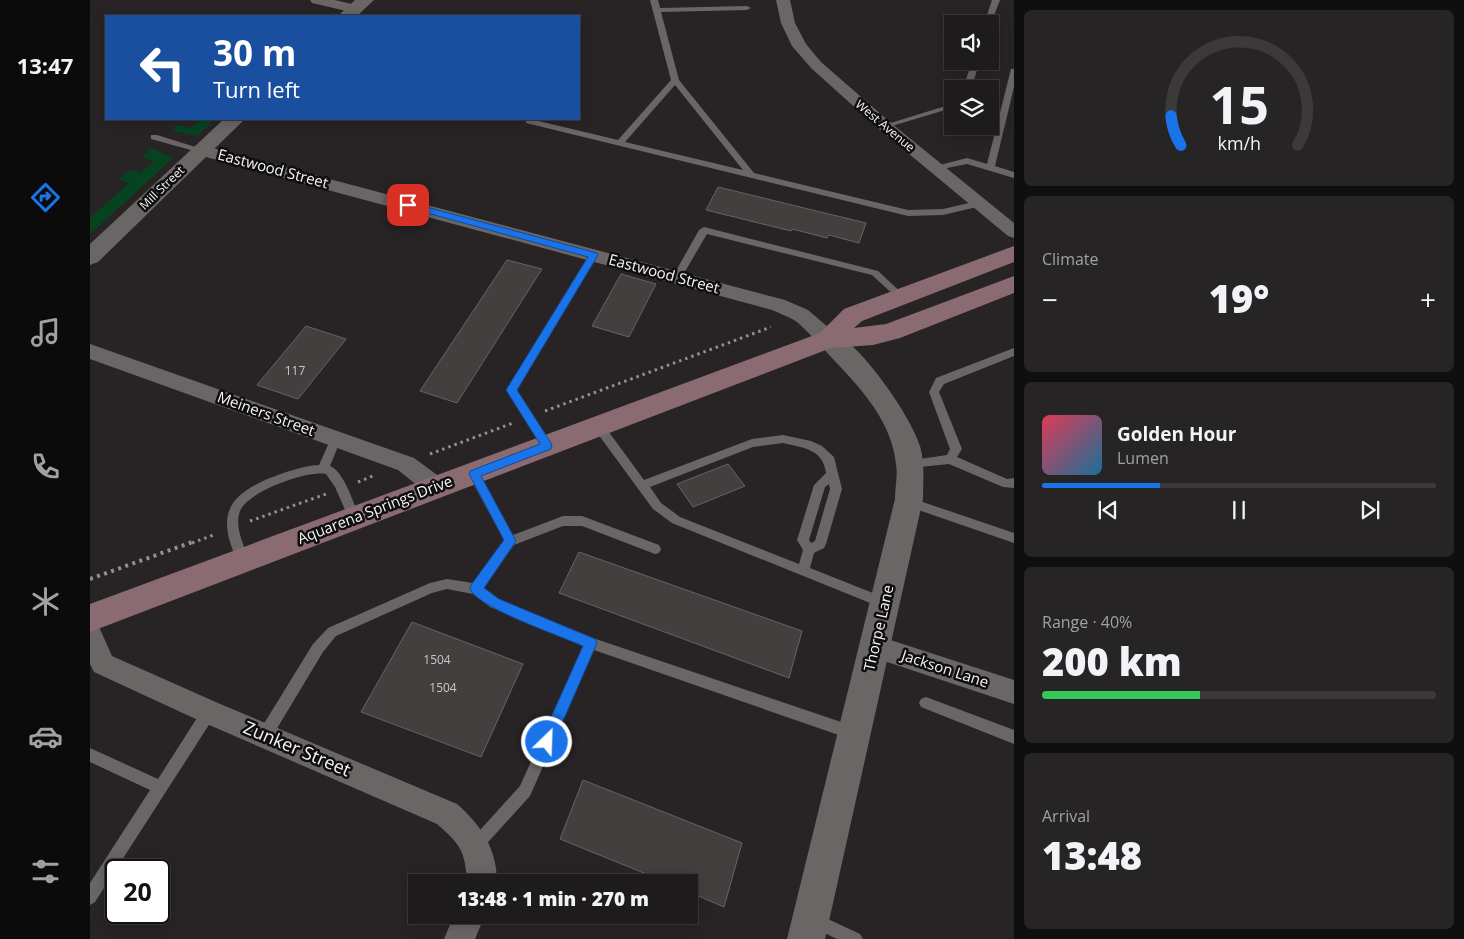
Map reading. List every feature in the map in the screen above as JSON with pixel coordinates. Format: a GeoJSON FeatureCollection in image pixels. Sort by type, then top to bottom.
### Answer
{"type":"FeatureCollection","features":[{"type":"Feature","properties":{"kind":"main road","name":"Aquarena Springs Drive"},"geometry":{"type":"LineString","coordinates":[[829,339],[853,316],[900,296],[1014,254]]}},
{"type":"Feature","properties":{"kind":"main road","name":"Aquarena Springs Drive"},"geometry":{"type":"LineString","coordinates":[[90,618],[829,339],[873,336],[891,332],[1013,285]]}},
{"type":"Feature","properties":{"kind":"street"},"geometry":{"type":"LineString","coordinates":[[317,0],[356,8]]}},
{"type":"Feature","properties":{"kind":"street","name":"West Avenue"},"geometry":{"type":"LineString","coordinates":[[783,0],[788,23],[799,46],[839,87],[935,169],[1014,232]]}},
{"type":"Feature","properties":{"kind":"street","name":"Mill Street"},"geometry":{"type":"LineString","coordinates":[[90,257],[234,120]]}},
{"type":"Feature","properties":{"kind":"street","name":"Eastwood Street"},"geometry":{"type":"LineString","coordinates":[[201,150],[778,305],[801,316],[829,339]]}},
{"type":"Feature","properties":{"kind":"street","name":"Thorpe Lane"},"geometry":{"type":"LineString","coordinates":[[808,929],[908,502],[910,464],[902,432],[882,398],[829,339]]}},
{"type":"Feature","properties":{"kind":"street","name":"Meiners Street"},"geometry":{"type":"LineString","coordinates":[[90,351],[406,464],[436,487]]}},
{"type":"Feature","properties":{"kind":"street","name":"Zunker Street"},"geometry":{"type":"LineString","coordinates":[[90,635],[103,664],[208,712],[447,814],[466,830],[476,845],[482,864],[482,874]]}},
{"type":"Feature","properties":{"kind":"street","name":"Jackson Lane"},"geometry":{"type":"LineString","coordinates":[[875,646],[1014,692]]}},
{"type":"Feature","properties":{"kind":"street"},"geometry":{"type":"LineString","coordinates":[[458,939],[466,924]]}},
{"type":"Feature","properties":{"kind":"lane"},"geometry":{"type":"LineString","coordinates":[[654,0],[675,80],[751,175]]}},
{"type":"Feature","properties":{"kind":"lane"},"geometry":{"type":"LineString","coordinates":[[991,15],[996,0]]}},
{"type":"Feature","properties":{"kind":"lane"},"geometry":{"type":"LineString","coordinates":[[657,10],[747,8]]}},
{"type":"Feature","properties":{"kind":"lane"},"geometry":{"type":"LineString","coordinates":[[990,168],[1014,71]]}},
{"type":"Feature","properties":{"kind":"lane"},"geometry":{"type":"LineString","coordinates":[[620,143],[675,80]]}},
{"type":"Feature","properties":{"kind":"lane"},"geometry":{"type":"LineString","coordinates":[[885,126],[944,108]]}},
{"type":"Feature","properties":{"kind":"lane"},"geometry":{"type":"LineString","coordinates":[[529,121],[908,213],[927,215],[947,213],[978,204]]}},
{"type":"Feature","properties":{"kind":"lane"},"geometry":{"type":"LineString","coordinates":[[154,137],[201,150]]}},
{"type":"Feature","properties":{"kind":"lane"},"geometry":{"type":"LineString","coordinates":[[935,169],[967,161],[1014,174]]}},
{"type":"Feature","properties":{"kind":"lane"},"geometry":{"type":"LineString","coordinates":[[677,278],[704,230],[875,273],[900,296]]}},
{"type":"Feature","properties":{"kind":"lane"},"geometry":{"type":"LineString","coordinates":[[547,446],[512,390],[593,255]]}},
{"type":"Feature","properties":{"kind":"lane"},"geometry":{"type":"LineString","coordinates":[[950,460],[956,449],[934,392],[940,381],[1014,352]]}},
{"type":"Feature","properties":{"kind":"lane"},"geometry":{"type":"LineString","coordinates":[[599,427],[657,506],[676,520],[885,604]]}},
{"type":"Feature","properties":{"kind":"lane"},"geometry":{"type":"LineString","coordinates":[[324,468],[336,439]]}},
{"type":"Feature","properties":{"kind":"lane"},"geometry":{"type":"LineString","coordinates":[[641,486],[752,443],[783,439],[807,444],[818,449],[830,460],[836,490],[820,544],[809,550]]}},
{"type":"Feature","properties":{"kind":"lane"},"geometry":{"type":"LineString","coordinates":[[910,464],[950,460],[1007,484],[1014,483]]}},
{"type":"Feature","properties":{"kind":"lane"},"geometry":{"type":"LineString","coordinates":[[243,560],[232,520],[237,504],[252,492],[273,483],[314,469],[324,468],[336,477],[354,518]]}},
{"type":"Feature","properties":{"kind":"lane"},"geometry":{"type":"LineString","coordinates":[[474,474],[510,541]]}},
{"type":"Feature","properties":{"kind":"lane"},"geometry":{"type":"LineString","coordinates":[[803,570],[809,550],[804,540],[817,494],[820,486],[832,475]]}},
{"type":"Feature","properties":{"kind":"lane"},"geometry":{"type":"LineString","coordinates":[[908,502],[1014,538]]}},
{"type":"Feature","properties":{"kind":"lane"},"geometry":{"type":"LineString","coordinates":[[476,589],[510,541],[563,521],[582,522],[655,548]]}},
{"type":"Feature","properties":{"kind":"lane"},"geometry":{"type":"LineString","coordinates":[[265,735],[318,648],[332,632],[430,588],[447,584],[476,589],[494,602],[591,643],[855,734]]}},
{"type":"Feature","properties":{"kind":"lane"},"geometry":{"type":"LineString","coordinates":[[476,845],[525,791],[591,643]]}},
{"type":"Feature","properties":{"kind":"lane"},"geometry":{"type":"LineString","coordinates":[[926,703],[1014,737]]}},
{"type":"Feature","properties":{"kind":"lane"},"geometry":{"type":"LineString","coordinates":[[90,897],[208,712]]}},
{"type":"Feature","properties":{"kind":"lane"},"geometry":{"type":"LineString","coordinates":[[90,755],[161,788]]}},
{"type":"Feature","properties":{"kind":"lane"},"geometry":{"type":"LineString","coordinates":[[808,929],[855,939]]}},
{"type":"Feature","properties":{"kind":"green space"},"geometry":{"type":"Polygon","coordinates":[[[200,120],[214,120],[197,136],[176,132],[173,128],[177,125],[191,128],[200,120]]]}},
{"type":"Feature","properties":{"kind":"green space"},"geometry":{"type":"Polygon","coordinates":[[[152,148],[173,158],[90,234],[90,218],[129,183],[119,179],[130,170],[140,173],[154,161],[142,157],[152,148]]]}},
{"type":"Feature","properties":{"kind":"building"},"geometry":{"type":"Polygon","coordinates":[[[718,187],[866,223],[859,243],[829,235],[827,238],[792,229],[791,231],[706,210],[718,187]]]}},
{"type":"Feature","properties":{"kind":"building"},"geometry":{"type":"Polygon","coordinates":[[[507,260],[542,269],[457,403],[420,391],[507,260]]]}},
{"type":"Feature","properties":{"kind":"building"},"geometry":{"type":"Polygon","coordinates":[[[621,274],[656,284],[629,337],[592,326],[621,274]]]}},
{"type":"Feature","properties":{"kind":"building"},"geometry":{"type":"Polygon","coordinates":[[[306,326],[346,339],[298,399],[257,385],[306,326]]]}},
{"type":"Feature","properties":{"kind":"building"},"geometry":{"type":"Polygon","coordinates":[[[728,464],[745,486],[693,507],[677,484],[728,464]]]}},
{"type":"Feature","properties":{"kind":"building"},"geometry":{"type":"Polygon","coordinates":[[[579,552],[802,631],[789,678],[559,593],[579,552]]]}},
{"type":"Feature","properties":{"kind":"building"},"geometry":{"type":"Polygon","coordinates":[[[412,622],[523,664],[481,757],[361,712],[412,622]]]}},
{"type":"Feature","properties":{"kind":"building"},"geometry":{"type":"Polygon","coordinates":[[[583,780],[742,843],[724,907],[698,896],[698,874],[646,874],[560,839],[583,780]]]}},
{"type":"Feature","properties":{"kind":"route"},"geometry":{"type":"LineString","coordinates":[[408,205],[593,255],[512,390],[547,446],[474,474],[510,541],[476,589],[494,602],[591,643],[547,742]]}}]}
